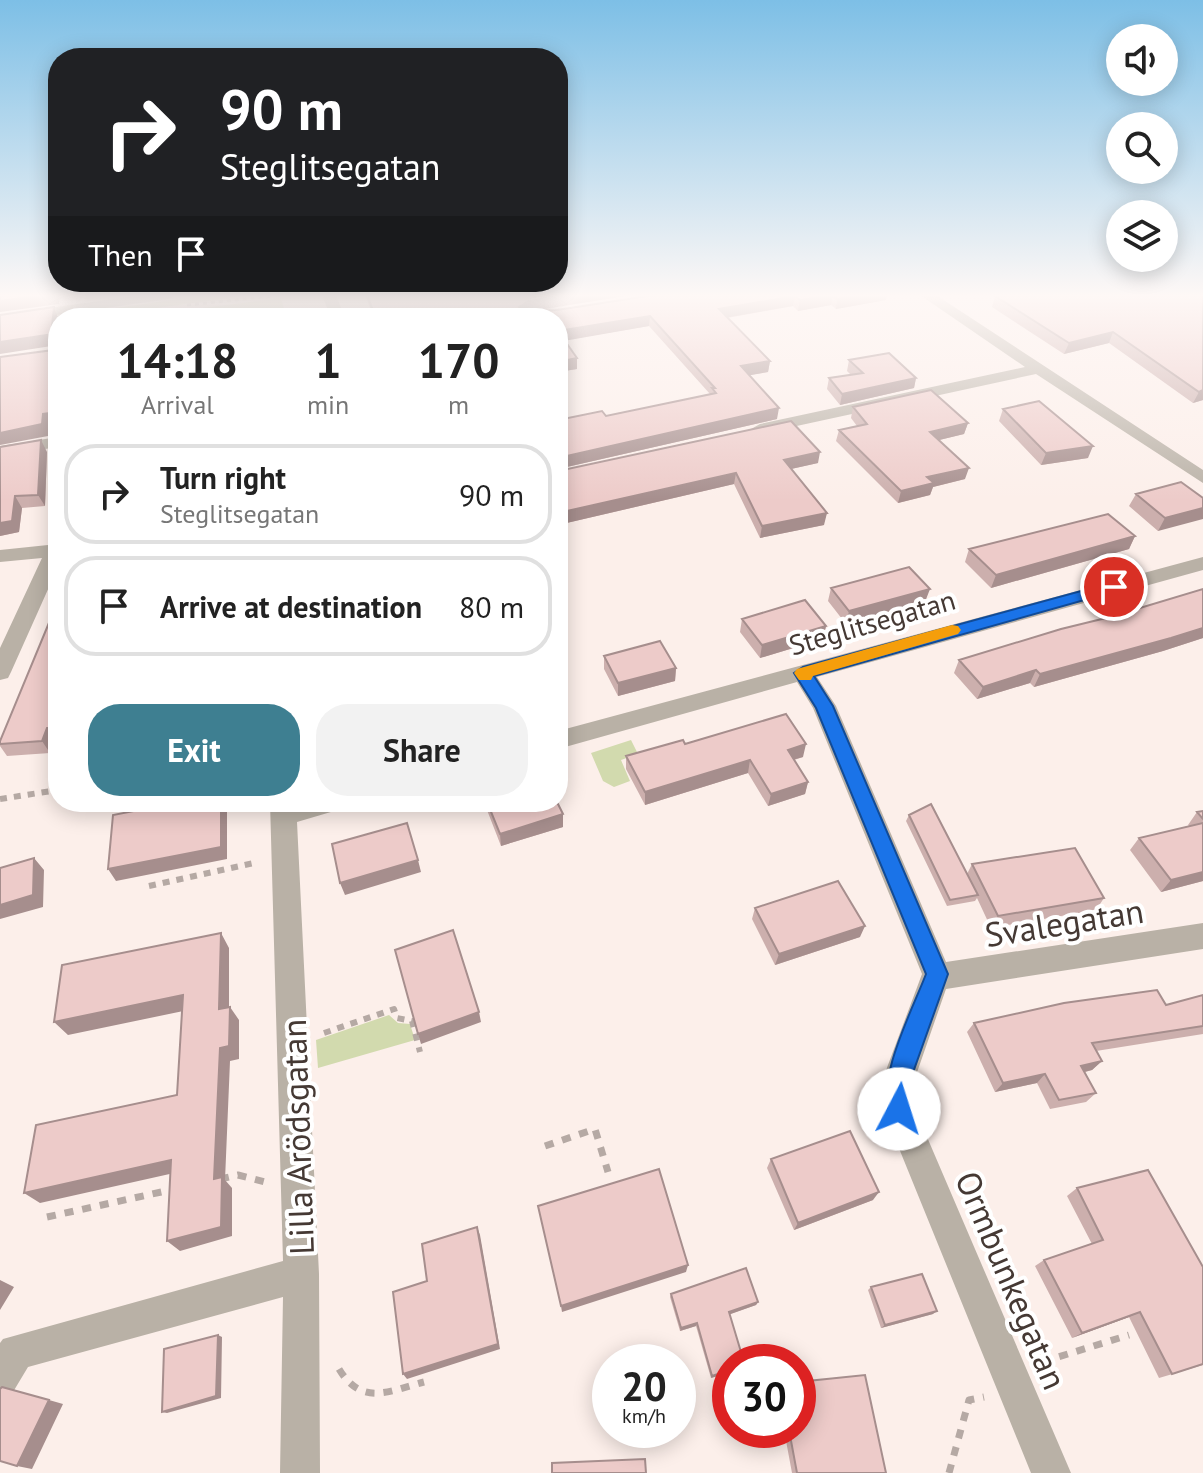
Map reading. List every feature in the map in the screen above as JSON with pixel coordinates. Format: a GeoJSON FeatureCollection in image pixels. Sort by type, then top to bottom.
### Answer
{"type":"FeatureCollection","features":[{"type":"Feature","properties":{"kind":"street"},"geometry":{"type":"LineString","coordinates":[[1031,364],[1203,478]]}},
{"type":"Feature","properties":{"kind":"street"},"geometry":{"type":"LineString","coordinates":[[749,432],[1039,369]]}},
{"type":"Feature","properties":{"kind":"street"},"geometry":{"type":"LineString","coordinates":[[0,451],[48,444]]}},
{"type":"Feature","properties":{"kind":"street"},"geometry":{"type":"LineString","coordinates":[[0,556],[48,548]]}},
{"type":"Feature","properties":{"kind":"street","name":"Steglitsegatan"},"geometry":{"type":"LineString","coordinates":[[568,737],[1203,563]]}},
{"type":"Feature","properties":{"kind":"street"},"geometry":{"type":"LineString","coordinates":[[0,672],[48,567]]}},
{"type":"Feature","properties":{"kind":"street"},"geometry":{"type":"LineString","coordinates":[[803,673],[824,706],[937,974]]}},
{"type":"Feature","properties":{"kind":"street","name":"Lilla Arödsgatan"},"geometry":{"type":"LineString","coordinates":[[282,812],[301,1274],[300,1473]]}},
{"type":"Feature","properties":{"kind":"street","name":"Svalegatan"},"geometry":{"type":"LineString","coordinates":[[937,974],[955,976],[1203,936]]}},
{"type":"Feature","properties":{"kind":"street","name":"Ormbunkegatan"},"geometry":{"type":"LineString","coordinates":[[937,974],[898,1081],[899,1109],[1051,1473]]}},
{"type":"Feature","properties":{"kind":"street"},"geometry":{"type":"LineString","coordinates":[[0,1379],[16,1352],[301,1274]]}},
{"type":"Feature","properties":{"kind":"path"},"geometry":{"type":"LineString","coordinates":[[0,799],[48,792]]}},
{"type":"Feature","properties":{"kind":"path"},"geometry":{"type":"LineString","coordinates":[[149,886],[286,856]]}},
{"type":"Feature","properties":{"kind":"path"},"geometry":{"type":"LineString","coordinates":[[293,1043],[394,1009],[397,1018],[412,1021],[420,1052]]}},
{"type":"Feature","properties":{"kind":"path"},"geometry":{"type":"LineString","coordinates":[[545,1146],[595,1129],[608,1172]]}},
{"type":"Feature","properties":{"kind":"path"},"geometry":{"type":"LineString","coordinates":[[208,1181],[238,1175],[298,1190]]}},
{"type":"Feature","properties":{"kind":"path"},"geometry":{"type":"LineString","coordinates":[[47,1217],[179,1188]]}},
{"type":"Feature","properties":{"kind":"path"},"geometry":{"type":"LineString","coordinates":[[949,1473],[969,1400],[1129,1335]]}},
{"type":"Feature","properties":{"kind":"path"},"geometry":{"type":"LineString","coordinates":[[300,1351],[334,1341],[339,1370],[347,1386],[363,1394],[424,1382]]}},
{"type":"Feature","properties":{"kind":"green space"},"geometry":{"type":"Polygon","coordinates":[[[631,740],[638,754],[621,760],[630,781],[614,787],[603,781],[591,753],[631,740]]]}},
{"type":"Feature","properties":{"kind":"green space"},"geometry":{"type":"Polygon","coordinates":[[[389,1015],[398,1023],[410,1024],[415,1040],[318,1068],[316,1040],[389,1015]]]}},
{"type":"Feature","properties":{"kind":"building"},"geometry":{"type":"Polygon","coordinates":[[[0,364],[48,364],[48,413],[43,414],[42,424],[0,433],[0,364]]]}},
{"type":"Feature","properties":{"kind":"building"},"geometry":{"type":"Polygon","coordinates":[[[693,364],[754,364],[741,366],[779,408],[568,456],[568,418],[602,411],[606,416],[716,393],[712,388],[715,388],[693,364]]]}},
{"type":"Feature","properties":{"kind":"building"},"geometry":{"type":"Polygon","coordinates":[[[853,364],[901,364],[916,378],[842,394],[829,378],[863,373],[853,364]]]}},
{"type":"Feature","properties":{"kind":"building"},"geometry":{"type":"Polygon","coordinates":[[[1158,364],[1203,364],[1203,390],[1199,392],[1158,364]]]}},
{"type":"Feature","properties":{"kind":"building"},"geometry":{"type":"Polygon","coordinates":[[[931,390],[968,423],[930,432],[969,468],[927,477],[934,483],[901,491],[839,430],[867,424],[853,407],[931,390]]]}},
{"type":"Feature","properties":{"kind":"building"},"geometry":{"type":"Polygon","coordinates":[[[1039,401],[1093,446],[1046,453],[1003,409],[1039,401]]]}},
{"type":"Feature","properties":{"kind":"building"},"geometry":{"type":"Polygon","coordinates":[[[791,421],[820,452],[784,460],[827,513],[762,526],[736,473],[568,511],[568,469],[791,421]]]}},
{"type":"Feature","properties":{"kind":"building"},"geometry":{"type":"Polygon","coordinates":[[[41,440],[38,495],[15,496],[12,521],[0,523],[0,447],[41,440]]]}},
{"type":"Feature","properties":{"kind":"building"},"geometry":{"type":"Polygon","coordinates":[[[1181,482],[1203,498],[1203,508],[1165,518],[1136,494],[1181,482]]]}},
{"type":"Feature","properties":{"kind":"building"},"geometry":{"type":"Polygon","coordinates":[[[1108,514],[1135,536],[996,575],[969,549],[1108,514]]]}},
{"type":"Feature","properties":{"kind":"building"},"geometry":{"type":"Polygon","coordinates":[[[909,567],[930,589],[849,611],[831,588],[909,567]]]}},
{"type":"Feature","properties":{"kind":"building"},"geometry":{"type":"Polygon","coordinates":[[[1203,589],[1203,628],[1171,638],[1040,674],[1036,670],[983,687],[959,660],[1061,629],[1203,589]]]}},
{"type":"Feature","properties":{"kind":"building"},"geometry":{"type":"Polygon","coordinates":[[[805,600],[826,626],[762,645],[742,619],[805,600]]]}},
{"type":"Feature","properties":{"kind":"building"},"geometry":{"type":"Polygon","coordinates":[[[48,625],[48,728],[42,741],[0,744],[48,625]]]}},
{"type":"Feature","properties":{"kind":"building"},"geometry":{"type":"Polygon","coordinates":[[[660,641],[676,668],[618,683],[604,656],[660,641]]]}},
{"type":"Feature","properties":{"kind":"building"},"geometry":{"type":"Polygon","coordinates":[[[786,714],[806,744],[788,750],[808,782],[771,794],[750,760],[645,792],[626,756],[683,740],[685,744],[786,714]]]}},
{"type":"Feature","properties":{"kind":"building"},"geometry":{"type":"Polygon","coordinates":[[[931,804],[978,895],[950,900],[909,815],[931,804]]]}},
{"type":"Feature","properties":{"kind":"building"},"geometry":{"type":"Polygon","coordinates":[[[128,812],[221,812],[221,847],[108,869],[113,815],[128,812]]]}},
{"type":"Feature","properties":{"kind":"building"},"geometry":{"type":"Polygon","coordinates":[[[491,812],[563,814],[500,834],[491,812]]]}},
{"type":"Feature","properties":{"kind":"building"},"geometry":{"type":"Polygon","coordinates":[[[407,823],[418,860],[340,883],[332,844],[407,823]]]}},
{"type":"Feature","properties":{"kind":"building"},"geometry":{"type":"Polygon","coordinates":[[[1203,823],[1203,872],[1171,880],[1139,838],[1203,823]]]}},
{"type":"Feature","properties":{"kind":"building"},"geometry":{"type":"Polygon","coordinates":[[[1075,848],[1104,898],[998,916],[972,864],[1075,848]]]}},
{"type":"Feature","properties":{"kind":"building"},"geometry":{"type":"Polygon","coordinates":[[[34,858],[33,895],[0,905],[0,868],[34,858]]]}},
{"type":"Feature","properties":{"kind":"building"},"geometry":{"type":"Polygon","coordinates":[[[838,881],[865,926],[779,954],[755,908],[838,881]]]}},
{"type":"Feature","properties":{"kind":"building"},"geometry":{"type":"Polygon","coordinates":[[[453,930],[479,1012],[418,1034],[395,950],[453,930]]]}},
{"type":"Feature","properties":{"kind":"building"},"geometry":{"type":"Polygon","coordinates":[[[221,933],[219,1009],[230,1007],[229,1046],[220,1048],[214,1179],[222,1177],[221,1227],[167,1241],[171,1160],[24,1193],[36,1125],[177,1095],[183,995],[54,1022],[62,965],[221,933]]]}},
{"type":"Feature","properties":{"kind":"building"},"geometry":{"type":"Polygon","coordinates":[[[1157,990],[1166,1005],[1203,995],[1203,1026],[1092,1043],[1102,1061],[1081,1066],[1096,1093],[1059,1100],[1045,1074],[1003,1083],[974,1023],[1064,1003],[1157,990]]]}},
{"type":"Feature","properties":{"kind":"building"},"geometry":{"type":"Polygon","coordinates":[[[850,1131],[879,1192],[798,1223],[771,1159],[850,1131]]]}},
{"type":"Feature","properties":{"kind":"building"},"geometry":{"type":"Polygon","coordinates":[[[659,1169],[688,1265],[561,1306],[538,1206],[659,1169]]]}},
{"type":"Feature","properties":{"kind":"building"},"geometry":{"type":"Polygon","coordinates":[[[1148,1170],[1203,1267],[1203,1364],[1172,1374],[1140,1312],[1082,1333],[1044,1260],[1103,1240],[1077,1188],[1148,1170]]]}},
{"type":"Feature","properties":{"kind":"building"},"geometry":{"type":"Polygon","coordinates":[[[477,1227],[498,1344],[403,1374],[393,1292],[427,1281],[422,1244],[477,1227]]]}},
{"type":"Feature","properties":{"kind":"building"},"geometry":{"type":"Polygon","coordinates":[[[746,1268],[758,1302],[729,1312],[739,1344],[712,1344],[712,1376],[697,1323],[681,1328],[671,1294],[746,1268]]]}},
{"type":"Feature","properties":{"kind":"building"},"geometry":{"type":"Polygon","coordinates":[[[922,1274],[937,1311],[885,1325],[871,1287],[922,1274]]]}},
{"type":"Feature","properties":{"kind":"building"},"geometry":{"type":"Polygon","coordinates":[[[218,1335],[216,1396],[162,1412],[164,1349],[218,1335]]]}},
{"type":"Feature","properties":{"kind":"building"},"geometry":{"type":"Polygon","coordinates":[[[865,1375],[886,1473],[797,1473],[792,1448],[816,1448],[816,1380],[865,1375]]]}},
{"type":"Feature","properties":{"kind":"building"},"geometry":{"type":"Polygon","coordinates":[[[2,1387],[49,1400],[17,1466],[0,1461],[2,1387]]]}},
{"type":"Feature","properties":{"kind":"building"},"geometry":{"type":"Polygon","coordinates":[[[645,1459],[646,1473],[552,1473],[552,1463],[645,1459]]]}},
{"type":"Feature","properties":{"kind":"slow traffic"},"geometry":{"type":"LineString","coordinates":[[805,676],[803,673],[952,630]]}},
{"type":"Feature","properties":{"kind":"route"},"geometry":{"type":"LineString","coordinates":[[899,1109],[898,1081],[937,974],[824,706],[803,673],[1114,587]]}}]}
